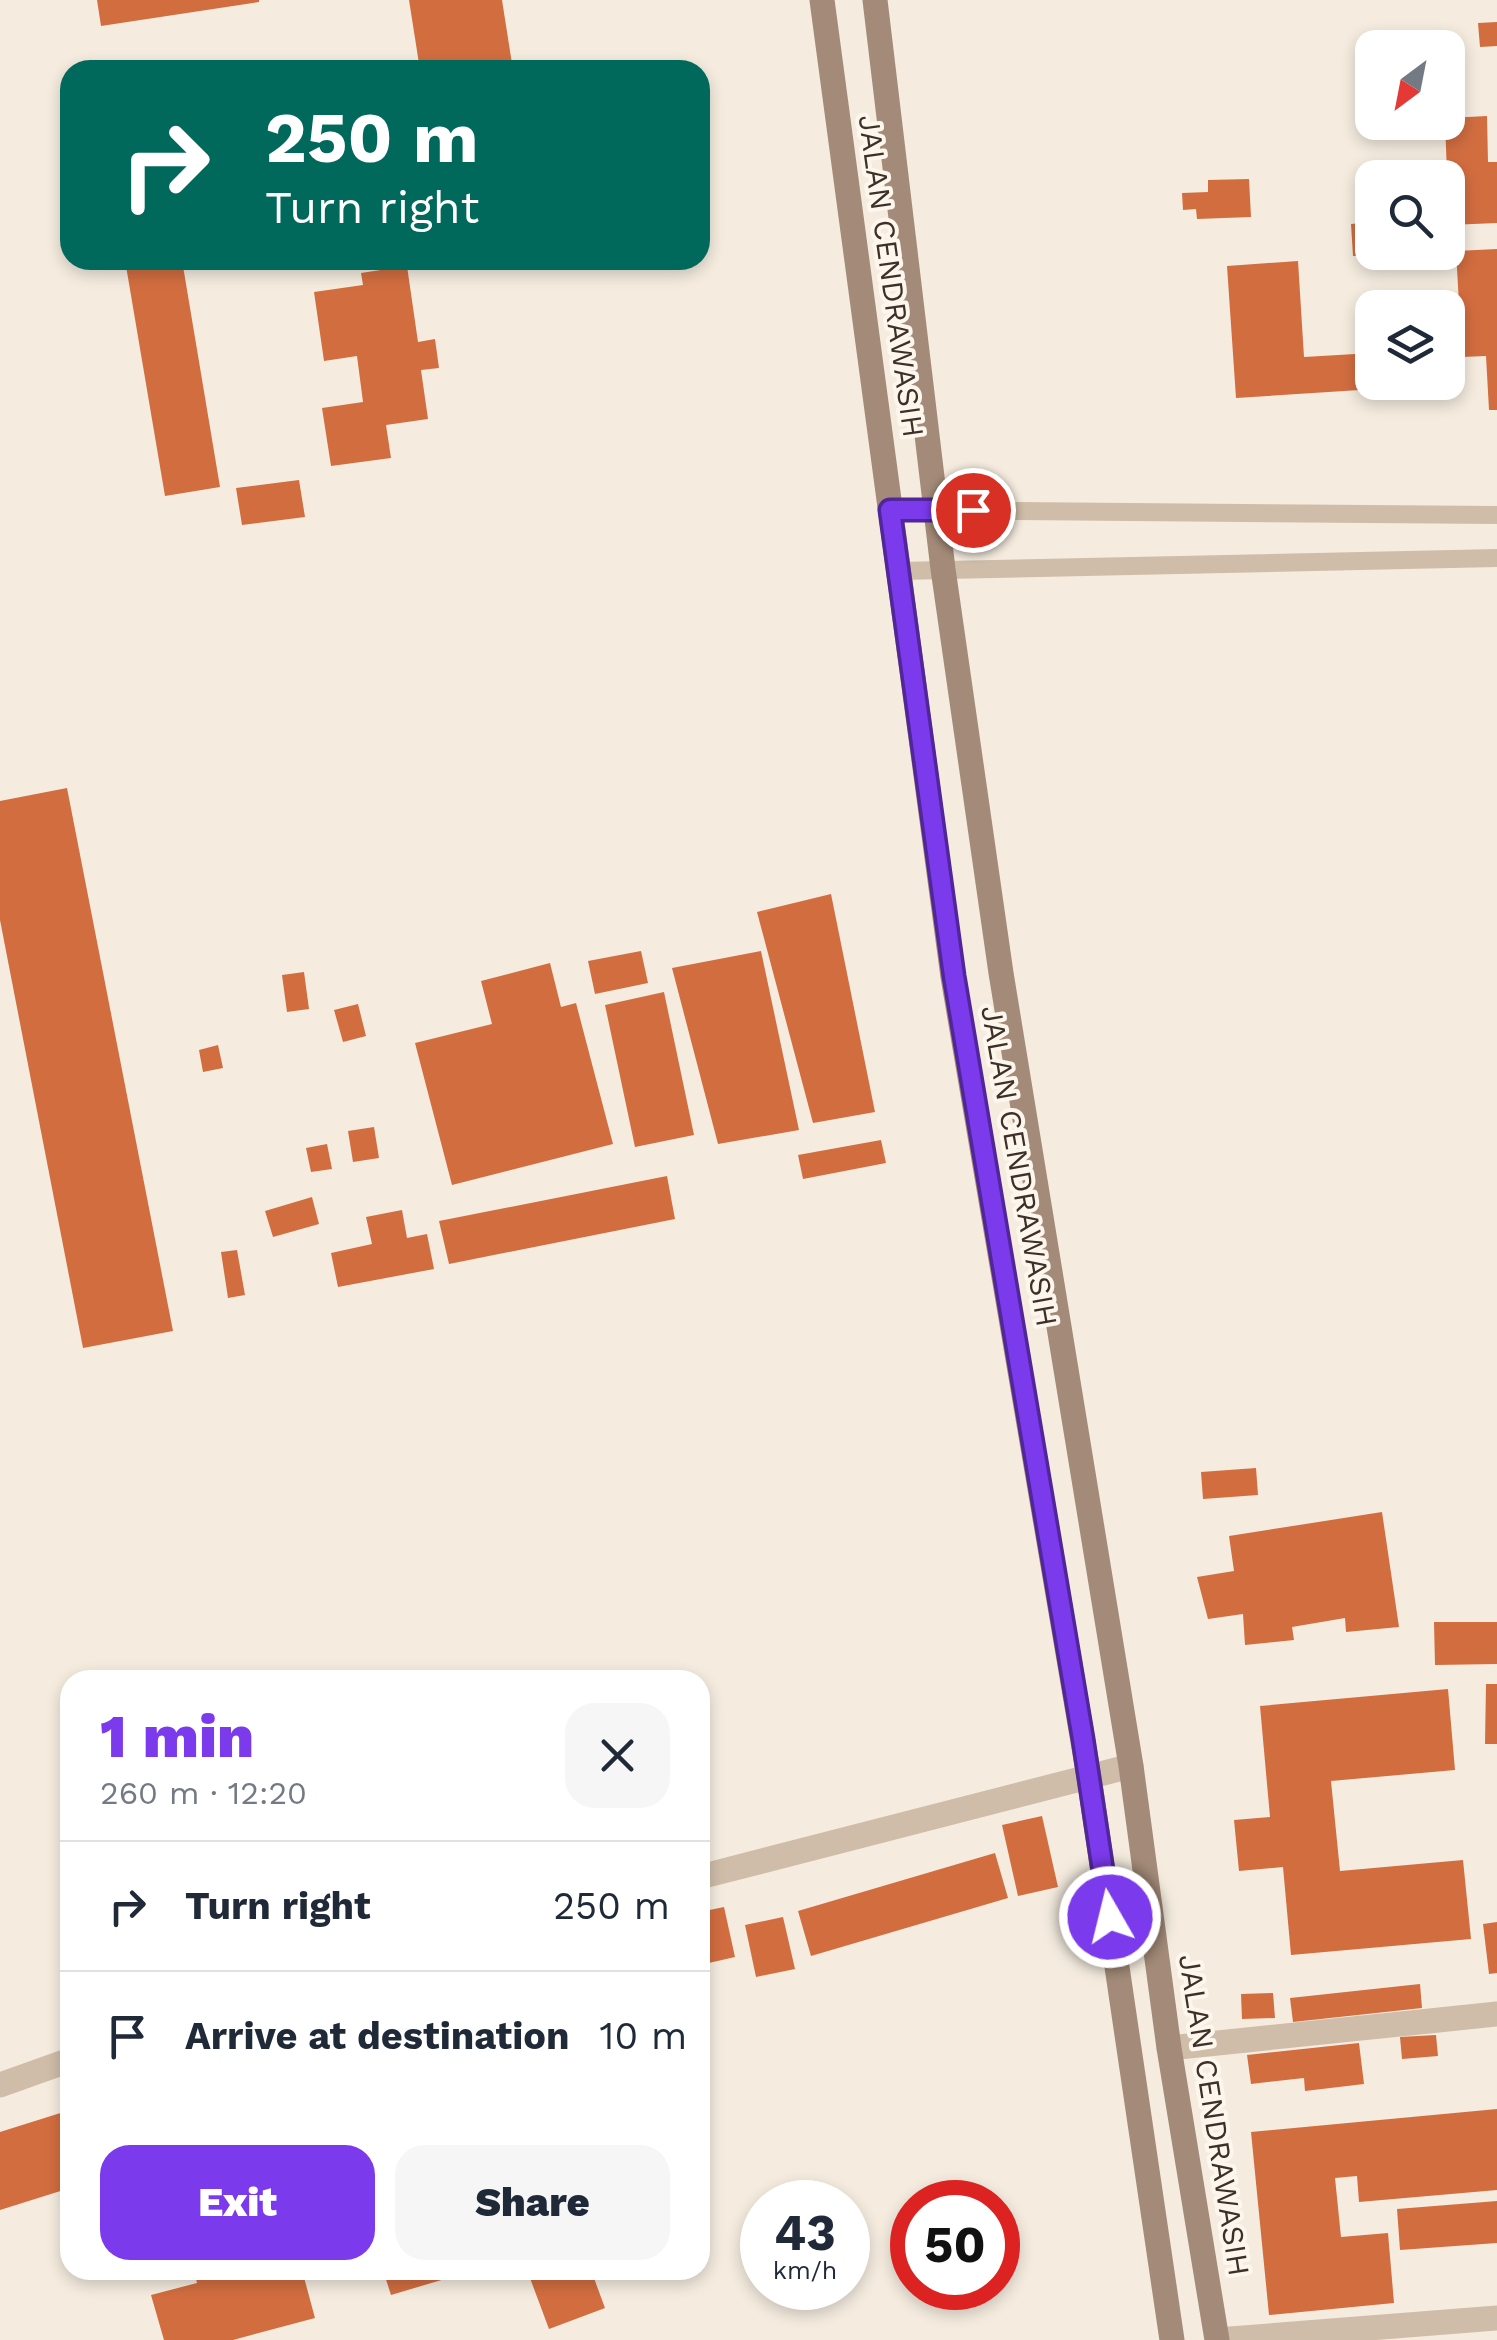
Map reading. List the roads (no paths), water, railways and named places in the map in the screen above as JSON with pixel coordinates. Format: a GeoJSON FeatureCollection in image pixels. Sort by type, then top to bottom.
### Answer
{"type":"FeatureCollection","features":[{"type":"Feature","properties":{"kind":"main road","name":"JALAN CENDRAWASIH"},"geometry":{"type":"LineString","coordinates":[[822,0],[954,976],[1089,1777],[1172,2340]]}},
{"type":"Feature","properties":{"kind":"main road","name":"JALAN CENDRAWASIH"},"geometry":{"type":"LineString","coordinates":[[875,0],[943,570],[1002,973],[1131,1766],[1168,2048],[1216,2340]]}},
{"type":"Feature","properties":{"kind":"street"},"geometry":{"type":"LineString","coordinates":[[710,1874],[1131,1766]]}},
{"type":"Feature","properties":{"kind":"street"},"geometry":{"type":"LineString","coordinates":[[1168,2048],[1497,2014]]}},
{"type":"Feature","properties":{"kind":"street"},"geometry":{"type":"LineString","coordinates":[[0,2085],[60,2064]]}},
{"type":"Feature","properties":{"kind":"street"},"geometry":{"type":"LineString","coordinates":[[1216,2340],[1497,2318]]}},
{"type":"Feature","properties":{"kind":"lane"},"geometry":{"type":"LineString","coordinates":[[890,510],[1497,515]]}},
{"type":"Feature","properties":{"kind":"lane"},"geometry":{"type":"LineString","coordinates":[[898,571],[1497,558]]}}]}
